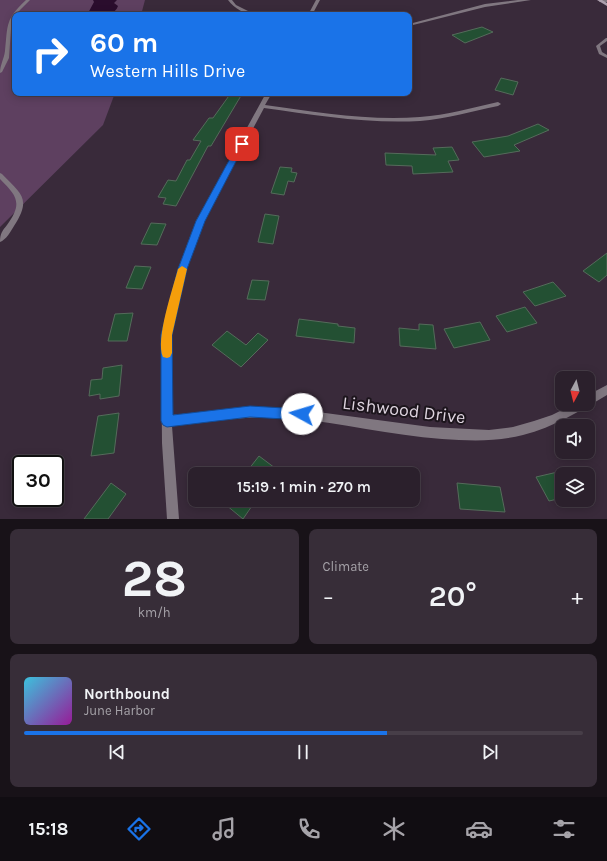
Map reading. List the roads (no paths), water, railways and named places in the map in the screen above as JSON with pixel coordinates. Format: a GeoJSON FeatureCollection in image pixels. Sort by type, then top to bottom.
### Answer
{"type":"FeatureCollection","features":[{"type":"Feature","properties":{"kind":"main road"},"geometry":{"type":"LineString","coordinates":[[600,0],[607,5]]}},
{"type":"Feature","properties":{"kind":"street"},"geometry":{"type":"LineString","coordinates":[[17,12],[28,0]]}},
{"type":"Feature","properties":{"kind":"street"},"geometry":{"type":"LineString","coordinates":[[230,0],[235,6],[248,12]]}},
{"type":"Feature","properties":{"kind":"street"},"geometry":{"type":"LineString","coordinates":[[312,12],[318,0]]}},
{"type":"Feature","properties":{"kind":"street"},"geometry":{"type":"LineString","coordinates":[[412,25],[428,22],[484,6],[529,0]]}},
{"type":"Feature","properties":{"kind":"street"},"geometry":{"type":"LineString","coordinates":[[0,71],[8,58],[9,32],[12,21]]}},
{"type":"Feature","properties":{"kind":"street"},"geometry":{"type":"LineString","coordinates":[[173,519],[168,458],[166,335],[182,269],[200,221],[267,96]]}},
{"type":"Feature","properties":{"kind":"street"},"geometry":{"type":"LineString","coordinates":[[262,106],[349,118],[399,120],[421,119],[498,104]]}},
{"type":"Feature","properties":{"kind":"street"},"geometry":{"type":"LineString","coordinates":[[0,175],[19,195],[20,205],[17,215],[0,239]]}},
{"type":"Feature","properties":{"kind":"street"},"geometry":{"type":"LineString","coordinates":[[595,398],[607,390]]}},
{"type":"Feature","properties":{"kind":"street","name":"Lishwood Drive"},"geometry":{"type":"LineString","coordinates":[[167,421],[250,412],[267,412],[316,416],[421,432],[478,436],[502,434],[549,422],[570,411]]}},
{"type":"Feature","properties":{"kind":"lane"},"geometry":{"type":"LineString","coordinates":[[600,0],[607,1]]}},
{"type":"Feature","properties":{"kind":"lane"},"geometry":{"type":"LineString","coordinates":[[607,39],[598,46],[602,55],[607,57]]}}]}
